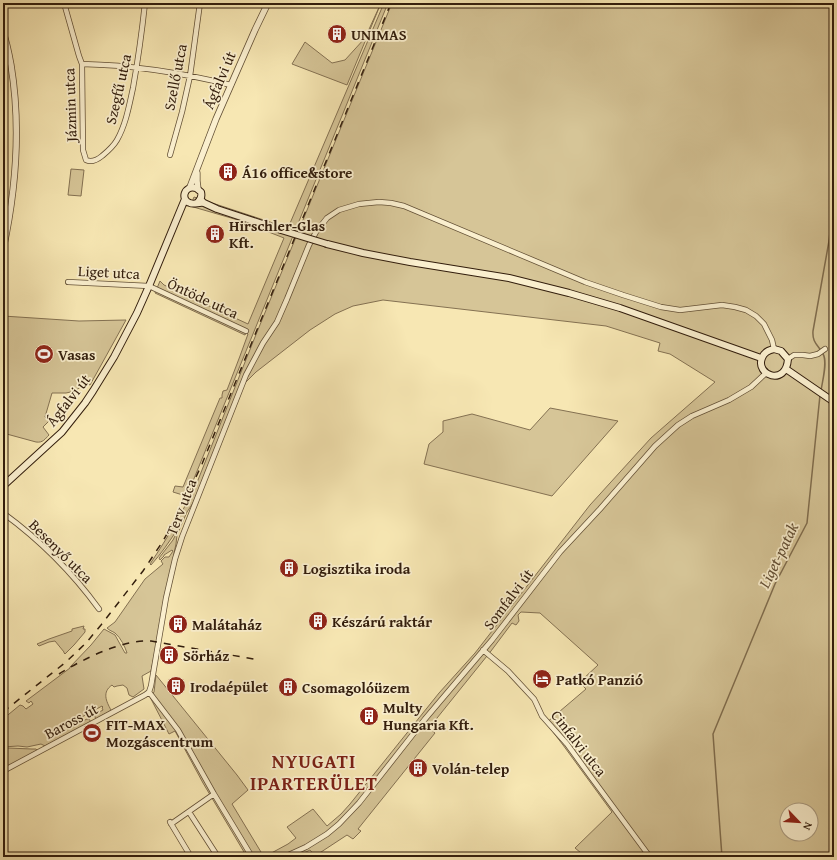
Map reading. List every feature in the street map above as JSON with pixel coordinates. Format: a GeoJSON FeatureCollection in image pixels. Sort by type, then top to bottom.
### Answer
{"type":"FeatureCollection","features":[{"type":"Feature","properties":{"kind":"main road"},"geometry":{"type":"LineString","coordinates":[[200,202],[201,194],[198,189],[194,187],[185,192],[184,196],[187,201],[192,204],[200,202],[280,230],[327,244],[410,262],[509,278],[569,292],[620,308],[761,358]]}},
{"type":"Feature","properties":{"kind":"main road","name":"Ágfalvi út"},"geometry":{"type":"LineString","coordinates":[[3,486],[62,432],[85,404],[114,357],[137,313],[174,227],[187,201]]}},
{"type":"Feature","properties":{"kind":"main road"},"geometry":{"type":"LineString","coordinates":[[774,349],[781,351],[788,359],[786,369],[777,376],[766,373],[761,366],[761,358],[766,351],[774,349]]}},
{"type":"Feature","properties":{"kind":"main road"},"geometry":{"type":"LineString","coordinates":[[786,369],[834,402]]}},
{"type":"Feature","properties":{"kind":"street","name":"Jázmin utca"},"geometry":{"type":"LineString","coordinates":[[64,3],[82,64],[83,150],[86,160]]}},
{"type":"Feature","properties":{"kind":"street","name":"Szegfű utca"},"geometry":{"type":"LineString","coordinates":[[86,160],[92,161],[99,158],[111,149],[125,120],[130,102],[136,67],[145,3]]}},
{"type":"Feature","properties":{"kind":"street","name":"Szellő utca"},"geometry":{"type":"LineString","coordinates":[[170,155],[190,76],[200,3]]}},
{"type":"Feature","properties":{"kind":"street","name":"Ágfalvi út"},"geometry":{"type":"LineString","coordinates":[[190,188],[211,131],[268,3]]}},
{"type":"Feature","properties":{"kind":"street"},"geometry":{"type":"LineString","coordinates":[[3,32],[8,49],[14,83],[16,141],[12,192],[3,250]]}},
{"type":"Feature","properties":{"kind":"street"},"geometry":{"type":"LineString","coordinates":[[82,64],[108,64],[136,67],[231,84]]}},
{"type":"Feature","properties":{"kind":"street","name":"Ágfalvi út"},"geometry":{"type":"LineString","coordinates":[[197,169],[198,189]]}},
{"type":"Feature","properties":{"kind":"street","name":"Terv utca"},"geometry":{"type":"LineString","coordinates":[[149,692],[166,598],[175,559],[189,516],[246,375],[277,322],[288,299],[309,245],[316,232],[327,218],[338,210],[359,204],[379,202],[392,203],[404,206],[585,282],[661,307],[680,310],[722,305],[746,310],[756,316],[764,324],[772,340],[774,349]]}},
{"type":"Feature","properties":{"kind":"street","name":"Liget utca"},"geometry":{"type":"LineString","coordinates":[[68,282],[149,286]]}},
{"type":"Feature","properties":{"kind":"street","name":"Öntöde utca"},"geometry":{"type":"LineString","coordinates":[[149,286],[246,331]]}},
{"type":"Feature","properties":{"kind":"street"},"geometry":{"type":"LineString","coordinates":[[788,359],[794,355],[810,356],[822,351]]}},
{"type":"Feature","properties":{"kind":"street","name":"Somfalvi út"},"geometry":{"type":"LineString","coordinates":[[284,857],[306,847],[327,834],[343,820],[363,798],[560,552],[655,446],[692,416],[729,400],[751,387],[766,373]]}},
{"type":"Feature","properties":{"kind":"street","name":"Besenyő utca"},"geometry":{"type":"LineString","coordinates":[[3,513],[53,556],[85,590],[99,609]]}},
{"type":"Feature","properties":{"kind":"street","name":"Cinfalvi utca"},"geometry":{"type":"LineString","coordinates":[[483,650],[511,674],[534,699],[542,716],[567,744],[650,857]]}},
{"type":"Feature","properties":{"kind":"street"},"geometry":{"type":"LineString","coordinates":[[149,692],[178,730],[252,857]]}},
{"type":"Feature","properties":{"kind":"street","name":"Baross út"},"geometry":{"type":"LineString","coordinates":[[3,771],[149,692]]}},
{"type":"Feature","properties":{"kind":"street"},"geometry":{"type":"LineString","coordinates":[[191,857],[171,823],[214,794]]}},
{"type":"Feature","properties":{"kind":"street"},"geometry":{"type":"LineString","coordinates":[[189,812],[218,857]]}},
{"type":"Feature","properties":{"kind":"shaded area"},"geometry":{"type":"Polygon","coordinates":[[[381,3],[347,85],[292,64],[305,42],[332,63],[345,60],[365,38],[381,3]]]}},
{"type":"Feature","properties":{"kind":"shaded area"},"geometry":{"type":"Polygon","coordinates":[[[384,3],[388,3],[193,481],[186,496],[173,492],[175,486],[183,487],[220,398],[222,398],[223,391],[227,390],[248,334],[246,333],[245,335],[155,293],[160,281],[164,285],[248,324],[284,238],[238,220],[190,206],[194,197],[288,228],[384,3]]]}},
{"type":"Feature","properties":{"kind":"shaded area"},"geometry":{"type":"Polygon","coordinates":[[[392,3],[834,3],[834,857],[586,857],[575,848],[612,812],[546,723],[586,689],[582,685],[582,680],[598,665],[540,613],[521,612],[518,615],[519,621],[516,625],[512,623],[429,728],[435,733],[358,829],[361,831],[353,839],[347,835],[315,856],[310,850],[296,857],[264,857],[296,838],[287,827],[313,809],[327,826],[341,814],[439,693],[475,653],[590,505],[651,438],[715,382],[670,354],[658,351],[660,343],[606,326],[383,300],[353,306],[335,314],[310,330],[256,372],[241,387],[193,503],[187,512],[177,535],[151,671],[142,676],[144,689],[133,697],[129,695],[127,688],[123,685],[114,687],[112,685],[106,694],[106,700],[111,710],[110,711],[96,719],[94,715],[103,710],[102,706],[71,723],[73,726],[87,719],[91,722],[45,746],[41,744],[27,747],[3,747],[3,719],[20,705],[26,709],[33,704],[31,701],[29,703],[26,701],[70,668],[104,629],[115,635],[125,653],[127,653],[119,637],[107,628],[115,622],[145,579],[163,564],[161,561],[165,557],[169,557],[173,551],[172,550],[164,555],[160,560],[159,558],[173,540],[178,530],[155,561],[151,565],[150,564],[176,523],[198,480],[392,3]]]}},
{"type":"Feature","properties":{"kind":"shaded area"},"geometry":{"type":"Polygon","coordinates":[[[71,169],[84,170],[81,196],[68,195],[71,169]]]}},
{"type":"Feature","properties":{"kind":"shaded area"},"geometry":{"type":"Polygon","coordinates":[[[3,316],[79,321],[126,320],[90,385],[86,383],[75,391],[66,393],[52,393],[45,417],[49,421],[43,427],[49,435],[40,442],[3,433],[3,316]]]}},
{"type":"Feature","properties":{"kind":"shaded area"},"geometry":{"type":"Polygon","coordinates":[[[550,408],[618,421],[552,496],[424,464],[429,444],[443,432],[443,421],[472,414],[530,430],[550,408]]]}},
{"type":"Feature","properties":{"kind":"shaded area"},"geometry":{"type":"Polygon","coordinates":[[[84,626],[83,629],[85,629],[85,632],[65,654],[55,641],[39,646],[37,644],[72,631],[72,629],[84,626]]]}},
{"type":"Feature","properties":{"kind":"shaded area"},"geometry":{"type":"Polygon","coordinates":[[[156,675],[248,790],[232,804],[264,857],[247,857],[203,783],[175,731],[169,734],[150,697],[154,692],[156,675]]]}},
{"type":"Feature","properties":{"kind":"shaded area"},"geometry":{"type":"Polygon","coordinates":[[[3,749],[37,750],[3,769],[3,749]]]}},
{"type":"Feature","properties":{"kind":"waterway","name":"Liget-patak"},"geometry":{"type":"LineString","coordinates":[[821,391],[825,362],[821,351],[815,342],[813,331],[834,209]]}},
{"type":"Feature","properties":{"kind":"waterway","name":"Liget-patak"},"geometry":{"type":"LineString","coordinates":[[722,857],[713,734],[775,584],[807,523],[820,395]]}},
{"type":"Feature","properties":{"kind":"railway"},"geometry":{"type":"LineString","coordinates":[[3,712],[66,662],[86,643],[143,571],[163,541],[182,507],[202,464],[391,3]]}},
{"type":"Feature","properties":{"kind":"railway"},"geometry":{"type":"LineString","coordinates":[[59,674],[91,656],[128,643],[140,641],[151,641],[259,660]]}},
{"type":"Feature","properties":{"kind":"place","name":"UNIMAS"},"geometry":{"type":"Point","coordinates":[337,34]}},
{"type":"Feature","properties":{"kind":"place","name":"Á16 office&store"},"geometry":{"type":"Point","coordinates":[228,172]}},
{"type":"Feature","properties":{"kind":"place","name":"Hirschler-Glas Kft."},"geometry":{"type":"Point","coordinates":[215,234]}},
{"type":"Feature","properties":{"kind":"place","name":"Vasas"},"geometry":{"type":"Point","coordinates":[44,354]}},
{"type":"Feature","properties":{"kind":"place","name":"Logisztika iroda"},"geometry":{"type":"Point","coordinates":[289,568]}},
{"type":"Feature","properties":{"kind":"place","name":"Készárú raktár"},"geometry":{"type":"Point","coordinates":[318,621]}},
{"type":"Feature","properties":{"kind":"place","name":"Malátaház"},"geometry":{"type":"Point","coordinates":[178,624]}},
{"type":"Feature","properties":{"kind":"place","name":"Sörház"},"geometry":{"type":"Point","coordinates":[169,655]}},
{"type":"Feature","properties":{"kind":"place","name":"Patkó Panzió"},"geometry":{"type":"Point","coordinates":[542,679]}},
{"type":"Feature","properties":{"kind":"place","name":"Irodaépület"},"geometry":{"type":"Point","coordinates":[176,686]}},
{"type":"Feature","properties":{"kind":"place","name":"Csomagolóüzem"},"geometry":{"type":"Point","coordinates":[288,687]}},
{"type":"Feature","properties":{"kind":"place","name":"Multy Hungaria Kft."},"geometry":{"type":"Point","coordinates":[369,716]}},
{"type":"Feature","properties":{"kind":"place","name":"FIT-MAX Mozgáscentrum"},"geometry":{"type":"Point","coordinates":[92,733]}},
{"type":"Feature","properties":{"kind":"place","name":"Volán-telep"},"geometry":{"type":"Point","coordinates":[418,768]}},
{"type":"Feature","properties":{"kind":"district","name":"NYUGATI IPARTERÜLET"},"geometry":{"type":"Point","coordinates":[314,772]}}]}
